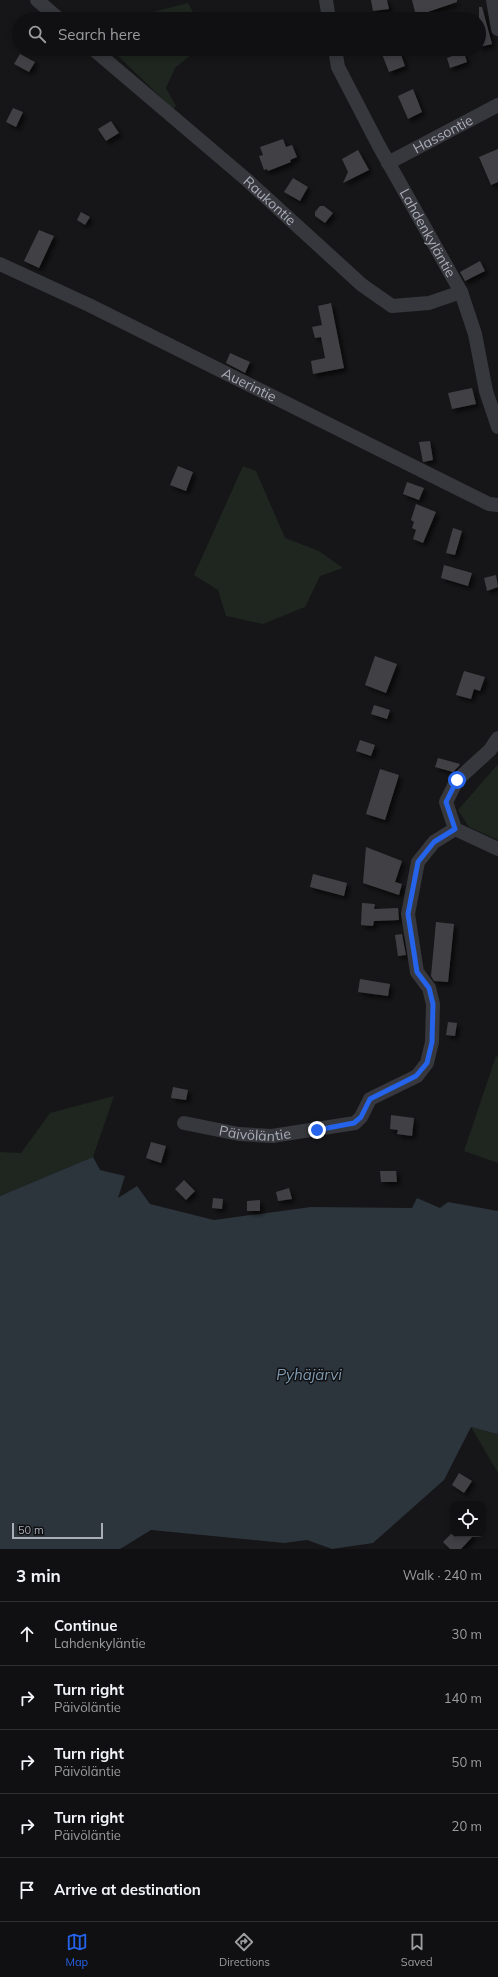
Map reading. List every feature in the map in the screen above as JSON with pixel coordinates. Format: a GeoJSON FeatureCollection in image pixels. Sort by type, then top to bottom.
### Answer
{"type":"FeatureCollection","features":[{"type":"Feature","properties":{"kind":"street"},"geometry":{"type":"LineString","coordinates":[[37,0],[51,12]]}},
{"type":"Feature","properties":{"kind":"street"},"geometry":{"type":"LineString","coordinates":[[326,0],[328,12]]}},
{"type":"Feature","properties":{"kind":"street"},"geometry":{"type":"LineString","coordinates":[[493,0],[498,29]]}},
{"type":"Feature","properties":{"kind":"street","name":"Raukontie"},"geometry":{"type":"LineString","coordinates":[[101,56],[253,184],[362,285],[386,303],[392,306],[429,302],[461,292]]}},
{"type":"Feature","properties":{"kind":"street","name":"Lahdenkyläntie"},"geometry":{"type":"LineString","coordinates":[[336,56],[338,67],[388,163],[461,292],[475,334],[486,391],[498,427]]}},
{"type":"Feature","properties":{"kind":"street","name":"Hassontie"},"geometry":{"type":"LineString","coordinates":[[388,163],[498,105]]}},
{"type":"Feature","properties":{"kind":"street","name":"Auerintie"},"geometry":{"type":"LineString","coordinates":[[0,264],[89,305],[489,504],[498,505]]}},
{"type":"Feature","properties":{"kind":"street"},"geometry":{"type":"LineString","coordinates":[[498,738],[490,750],[457,780],[446,802],[455,829],[498,849]]}},
{"type":"Feature","properties":{"kind":"street","name":"Päivöläntie"},"geometry":{"type":"LineString","coordinates":[[184,1123],[239,1134],[272,1136],[354,1123],[361,1117],[370,1099],[416,1076],[427,1063],[432,1042],[433,1004],[429,988],[417,972],[408,914],[418,862],[434,842],[455,829]]}},
{"type":"Feature","properties":{"kind":"shaded area"},"geometry":{"type":"Polygon","coordinates":[[[188,3],[193,12],[153,12],[188,3]]]}},
{"type":"Feature","properties":{"kind":"shaded area"},"geometry":{"type":"Polygon","coordinates":[[[118,56],[190,56],[175,68],[166,88],[176,106],[173,109],[118,56]]]}},
{"type":"Feature","properties":{"kind":"shaded area"},"geometry":{"type":"Polygon","coordinates":[[[243,466],[256,471],[285,538],[319,551],[343,568],[320,576],[305,607],[263,624],[226,616],[218,590],[194,575],[243,466]]]}},
{"type":"Feature","properties":{"kind":"shaded area"},"geometry":{"type":"Polygon","coordinates":[[[498,764],[498,840],[469,827],[458,810],[498,764]]]}},
{"type":"Feature","properties":{"kind":"shaded area"},"geometry":{"type":"Polygon","coordinates":[[[496,1056],[498,1057],[498,1163],[464,1151],[496,1056]]]}},
{"type":"Feature","properties":{"kind":"shaded area"},"geometry":{"type":"Polygon","coordinates":[[[114,1096],[93,1157],[0,1196],[0,1152],[21,1153],[50,1113],[114,1096]]]}},
{"type":"Feature","properties":{"kind":"shaded area"},"geometry":{"type":"Polygon","coordinates":[[[471,1427],[497,1434],[498,1432],[498,1473],[471,1427]]]}},
{"type":"Feature","properties":{"kind":"water","name":"Pyhäjärvi"},"geometry":{"type":"Polygon","coordinates":[[[93,1157],[100,1170],[125,1176],[118,1198],[137,1186],[150,1204],[214,1220],[311,1207],[412,1208],[417,1198],[440,1208],[448,1202],[498,1211],[497,1434],[471,1427],[444,1480],[373,1543],[332,1549],[307,1540],[284,1543],[151,1530],[120,1549],[0,1549],[0,1196],[93,1157]]]}},
{"type":"Feature","properties":{"kind":"building"},"geometry":{"type":"Polygon","coordinates":[[[371,0],[387,0],[389,9],[373,11],[371,0]]]}},
{"type":"Feature","properties":{"kind":"building"},"geometry":{"type":"Polygon","coordinates":[[[412,0],[457,0],[457,2],[428,12],[415,12],[412,0]]]}},
{"type":"Feature","properties":{"kind":"building"},"geometry":{"type":"Polygon","coordinates":[[[479,7],[482,7],[483,12],[479,12],[479,7]]]}},
{"type":"Feature","properties":{"kind":"building"},"geometry":{"type":"Polygon","coordinates":[[[486,22],[492,44],[486,45],[486,22]]]}},
{"type":"Feature","properties":{"kind":"building"},"geometry":{"type":"Polygon","coordinates":[[[19,56],[24,56],[35,62],[29,72],[14,64],[19,56]]]}},
{"type":"Feature","properties":{"kind":"building"},"geometry":{"type":"Polygon","coordinates":[[[383,56],[401,56],[405,66],[389,72],[383,56]]]}},
{"type":"Feature","properties":{"kind":"building"},"geometry":{"type":"Polygon","coordinates":[[[452,56],[465,56],[467,62],[450,68],[447,58],[452,56]]]}},
{"type":"Feature","properties":{"kind":"building"},"geometry":{"type":"Polygon","coordinates":[[[413,89],[422,112],[408,119],[398,96],[413,89]]]}},
{"type":"Feature","properties":{"kind":"building"},"geometry":{"type":"Polygon","coordinates":[[[13,108],[23,112],[16,127],[6,122],[13,108]]]}},
{"type":"Feature","properties":{"kind":"building"},"geometry":{"type":"Polygon","coordinates":[[[111,121],[119,133],[106,141],[98,129],[111,121]]]}},
{"type":"Feature","properties":{"kind":"building"},"geometry":{"type":"Polygon","coordinates":[[[283,139],[286,147],[292,145],[297,157],[290,160],[291,162],[268,171],[267,169],[264,170],[259,156],[263,155],[260,147],[283,139]]]}},
{"type":"Feature","properties":{"kind":"building"},"geometry":{"type":"Polygon","coordinates":[[[498,149],[498,182],[491,185],[479,157],[498,149]]]}},
{"type":"Feature","properties":{"kind":"building"},"geometry":{"type":"Polygon","coordinates":[[[358,150],[369,170],[343,183],[348,172],[342,159],[358,150]]]}},
{"type":"Feature","properties":{"kind":"building"},"geometry":{"type":"Polygon","coordinates":[[[293,178],[308,187],[300,201],[284,192],[293,178]]]}},
{"type":"Feature","properties":{"kind":"building"},"geometry":{"type":"Polygon","coordinates":[[[320,206],[324,206],[333,213],[325,223],[315,216],[315,212],[320,206]]]}},
{"type":"Feature","properties":{"kind":"building"},"geometry":{"type":"Polygon","coordinates":[[[81,212],[90,217],[85,225],[77,220],[81,212]]]}},
{"type":"Feature","properties":{"kind":"building"},"geometry":{"type":"Polygon","coordinates":[[[39,230],[54,236],[39,268],[24,261],[39,230]]]}},
{"type":"Feature","properties":{"kind":"building"},"geometry":{"type":"Polygon","coordinates":[[[480,261],[485,271],[465,281],[460,272],[480,261]]]}},
{"type":"Feature","properties":{"kind":"building"},"geometry":{"type":"Polygon","coordinates":[[[331,303],[344,368],[313,374],[311,361],[325,358],[321,337],[315,338],[312,327],[322,325],[318,306],[331,303]]]}},
{"type":"Feature","properties":{"kind":"building"},"geometry":{"type":"Polygon","coordinates":[[[230,353],[250,362],[245,373],[226,363],[230,353]]]}},
{"type":"Feature","properties":{"kind":"building"},"geometry":{"type":"Polygon","coordinates":[[[472,388],[476,404],[452,409],[448,393],[472,388]]]}},
{"type":"Feature","properties":{"kind":"building"},"geometry":{"type":"Polygon","coordinates":[[[430,441],[433,460],[423,462],[419,442],[430,441]]]}},
{"type":"Feature","properties":{"kind":"building"},"geometry":{"type":"Polygon","coordinates":[[[178,466],[193,472],[186,491],[170,485],[178,466]]]}},
{"type":"Feature","properties":{"kind":"building"},"geometry":{"type":"Polygon","coordinates":[[[407,482],[424,488],[419,500],[403,494],[407,482]]]}},
{"type":"Feature","properties":{"kind":"building"},"geometry":{"type":"Polygon","coordinates":[[[416,504],[436,512],[423,543],[413,539],[416,530],[412,528],[414,522],[411,520],[416,504]]]}},
{"type":"Feature","properties":{"kind":"building"},"geometry":{"type":"Polygon","coordinates":[[[453,528],[462,531],[455,555],[446,553],[453,528]]]}},
{"type":"Feature","properties":{"kind":"building"},"geometry":{"type":"Polygon","coordinates":[[[444,565],[472,573],[468,586],[441,578],[444,565]]]}},
{"type":"Feature","properties":{"kind":"building"},"geometry":{"type":"Polygon","coordinates":[[[496,575],[498,587],[487,591],[484,578],[496,575]]]}},
{"type":"Feature","properties":{"kind":"building"},"geometry":{"type":"Polygon","coordinates":[[[375,656],[397,664],[386,693],[365,685],[375,656]]]}},
{"type":"Feature","properties":{"kind":"building"},"geometry":{"type":"Polygon","coordinates":[[[464,671],[485,677],[480,691],[474,689],[471,699],[456,695],[464,671]]]}},
{"type":"Feature","properties":{"kind":"building"},"geometry":{"type":"Polygon","coordinates":[[[374,705],[390,710],[387,719],[371,714],[374,705]]]}},
{"type":"Feature","properties":{"kind":"building"},"geometry":{"type":"Polygon","coordinates":[[[360,740],[375,745],[371,756],[356,751],[360,740]]]}},
{"type":"Feature","properties":{"kind":"building"},"geometry":{"type":"Polygon","coordinates":[[[438,758],[460,764],[453,772],[435,767],[438,758]]]}},
{"type":"Feature","properties":{"kind":"building"},"geometry":{"type":"Polygon","coordinates":[[[380,769],[399,775],[385,820],[366,814],[380,769]]]}},
{"type":"Feature","properties":{"kind":"building"},"geometry":{"type":"Polygon","coordinates":[[[366,847],[402,861],[395,882],[402,884],[399,895],[363,883],[366,847]]]}},
{"type":"Feature","properties":{"kind":"building"},"geometry":{"type":"Polygon","coordinates":[[[313,874],[347,883],[344,896],[310,887],[313,874]]]}},
{"type":"Feature","properties":{"kind":"building"},"geometry":{"type":"Polygon","coordinates":[[[362,903],[375,904],[374,909],[398,908],[399,920],[374,921],[373,926],[361,925],[362,903]]]}},
{"type":"Feature","properties":{"kind":"building"},"geometry":{"type":"Polygon","coordinates":[[[436,922],[454,924],[448,982],[434,981],[431,976],[436,922]]]}},
{"type":"Feature","properties":{"kind":"building"},"geometry":{"type":"Polygon","coordinates":[[[402,934],[406,955],[398,956],[395,935],[402,934]]]}},
{"type":"Feature","properties":{"kind":"building"},"geometry":{"type":"Polygon","coordinates":[[[360,979],[390,984],[388,996],[358,992],[360,979]]]}},
{"type":"Feature","properties":{"kind":"building"},"geometry":{"type":"Polygon","coordinates":[[[448,1022],[457,1023],[455,1036],[446,1035],[448,1022]]]}},
{"type":"Feature","properties":{"kind":"building"},"geometry":{"type":"Polygon","coordinates":[[[173,1087],[188,1090],[186,1100],[171,1098],[173,1087]]]}},
{"type":"Feature","properties":{"kind":"building"},"geometry":{"type":"Polygon","coordinates":[[[391,1115],[414,1118],[412,1136],[397,1134],[398,1130],[390,1129],[391,1115]]]}},
{"type":"Feature","properties":{"kind":"building"},"geometry":{"type":"Polygon","coordinates":[[[151,1142],[166,1146],[161,1163],[146,1158],[151,1142]]]}},
{"type":"Feature","properties":{"kind":"building"},"geometry":{"type":"Polygon","coordinates":[[[380,1171],[396,1171],[397,1182],[381,1182],[380,1171]]]}},
{"type":"Feature","properties":{"kind":"building"},"geometry":{"type":"Polygon","coordinates":[[[184,1180],[195,1191],[186,1200],[175,1189],[184,1180]]]}},
{"type":"Feature","properties":{"kind":"building"},"geometry":{"type":"Polygon","coordinates":[[[289,1188],[292,1199],[278,1201],[276,1192],[289,1188]]]}},
{"type":"Feature","properties":{"kind":"building"},"geometry":{"type":"Polygon","coordinates":[[[213,1198],[223,1199],[222,1209],[212,1208],[213,1198]]]}},
{"type":"Feature","properties":{"kind":"building"},"geometry":{"type":"Polygon","coordinates":[[[260,1200],[260,1211],[247,1211],[247,1201],[260,1200]]]}},
{"type":"Feature","properties":{"kind":"building"},"geometry":{"type":"Polygon","coordinates":[[[459,1473],[472,1481],[464,1493],[452,1485],[459,1473]]]}},
{"type":"Feature","properties":{"kind":"building"},"geometry":{"type":"Polygon","coordinates":[[[450,1535],[450,1537],[472,1537],[461,1549],[450,1549],[443,1542],[450,1535]]]}},
{"type":"Feature","properties":{"kind":"route"},"geometry":{"type":"LineString","coordinates":[[317,1130],[354,1123],[361,1117],[370,1099],[416,1076],[427,1063],[432,1042],[433,1004],[429,988],[417,972],[408,914],[418,862],[434,842],[455,829],[446,802],[457,780]]}}]}
